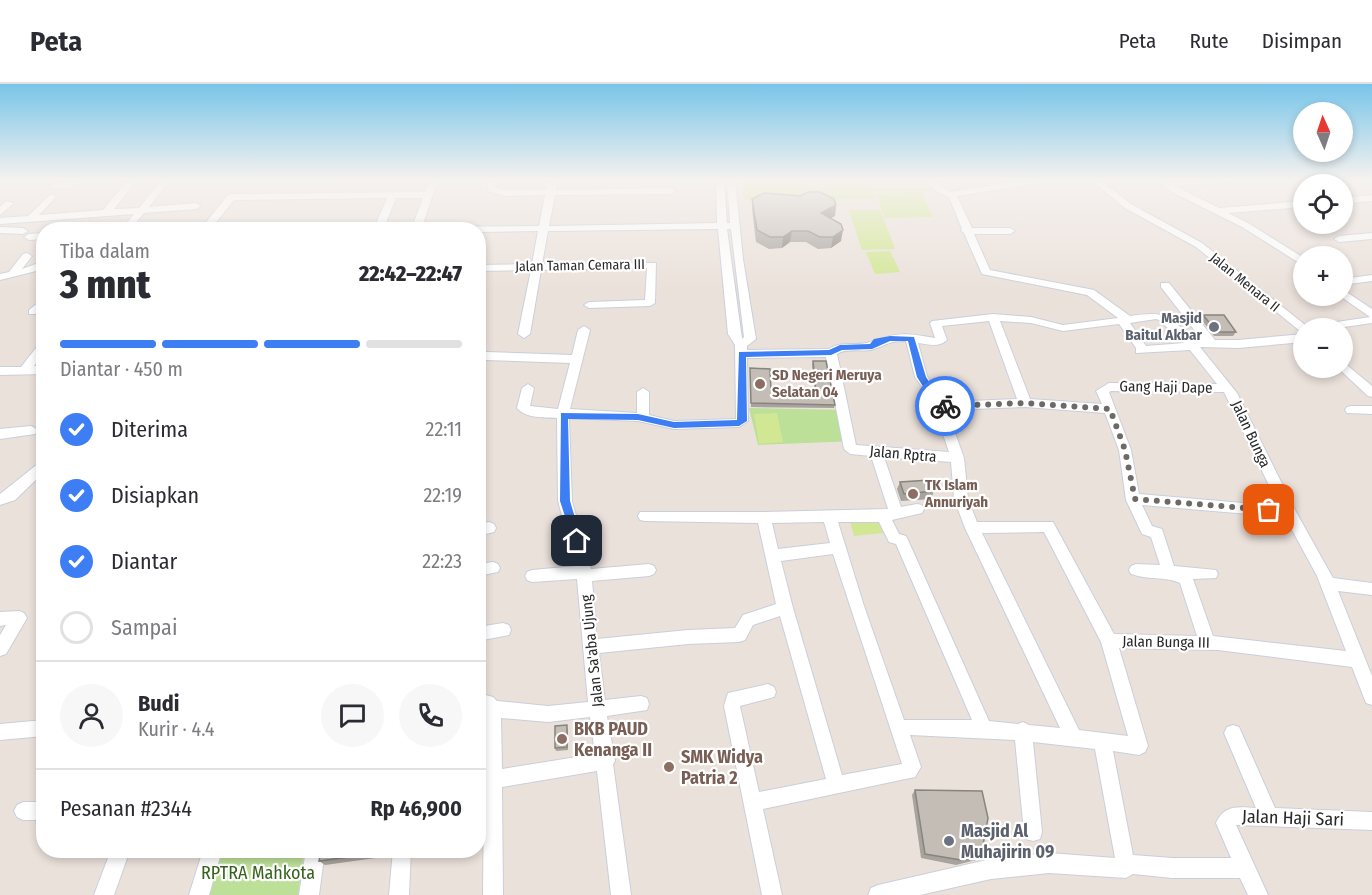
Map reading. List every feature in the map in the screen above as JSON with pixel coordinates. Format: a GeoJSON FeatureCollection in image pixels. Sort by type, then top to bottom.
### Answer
{"type":"FeatureCollection","features":[{"type":"Feature","properties":{"kind":"street"},"geometry":{"type":"LineString","coordinates":[[0,221],[62,217]]}},
{"type":"Feature","properties":{"kind":"street"},"geometry":{"type":"LineString","coordinates":[[524,334],[546,217]]}},
{"type":"Feature","properties":{"kind":"street"},"geometry":{"type":"LineString","coordinates":[[528,388],[523,404],[526,411],[643,418],[674,425],[742,421],[741,349],[734,334],[722,217]]}},
{"type":"Feature","properties":{"kind":"street"},"geometry":{"type":"LineString","coordinates":[[734,217],[750,339],[741,349]]}},
{"type":"Feature","properties":{"kind":"street"},"geometry":{"type":"LineString","coordinates":[[960,217],[987,273],[1090,292],[1125,320],[1141,349],[1293,340]]}},
{"type":"Feature","properties":{"kind":"street","name":"Jalan Menara II"},"geometry":{"type":"LineString","coordinates":[[1148,217],[1199,245],[1293,320]]}},
{"type":"Feature","properties":{"kind":"street"},"geometry":{"type":"LineString","coordinates":[[1228,217],[1275,243],[1293,256]]}},
{"type":"Feature","properties":{"kind":"street"},"geometry":{"type":"LineString","coordinates":[[486,229],[735,226]]}},
{"type":"Feature","properties":{"kind":"street"},"geometry":{"type":"LineString","coordinates":[[0,230],[36,235]]}},
{"type":"Feature","properties":{"kind":"street"},"geometry":{"type":"LineString","coordinates":[[966,231],[1010,231]]}},
{"type":"Feature","properties":{"kind":"street"},"geometry":{"type":"LineString","coordinates":[[1339,239],[1372,236]]}},
{"type":"Feature","properties":{"kind":"street"},"geometry":{"type":"LineString","coordinates":[[12,275],[27,256]]}},
{"type":"Feature","properties":{"kind":"street","name":"Jalan Taman Cemara III"},"geometry":{"type":"LineString","coordinates":[[486,268],[652,265],[650,303],[589,305]]}},
{"type":"Feature","properties":{"kind":"street"},"geometry":{"type":"LineString","coordinates":[[0,278],[36,267]]}},
{"type":"Feature","properties":{"kind":"street"},"geometry":{"type":"LineString","coordinates":[[1353,281],[1372,278]]}},
{"type":"Feature","properties":{"kind":"street"},"geometry":{"type":"LineString","coordinates":[[1165,285],[1211,343]]}},
{"type":"Feature","properties":{"kind":"street"},"geometry":{"type":"LineString","coordinates":[[1353,300],[1372,314]]}},
{"type":"Feature","properties":{"kind":"street"},"geometry":{"type":"LineString","coordinates":[[33,312],[36,309]]}},
{"type":"Feature","properties":{"kind":"street"},"geometry":{"type":"LineString","coordinates":[[741,349],[831,352],[840,347],[872,346],[884,339],[940,341],[936,323],[993,317],[1031,320],[1054,328],[1125,320]]}},
{"type":"Feature","properties":{"kind":"street"},"geometry":{"type":"LineString","coordinates":[[993,317],[1025,403]]}},
{"type":"Feature","properties":{"kind":"street","name":"Jalan Bunga"},"geometry":{"type":"LineString","coordinates":[[1125,320],[1163,318],[1193,345],[1227,388],[1328,584],[1372,697]]}},
{"type":"Feature","properties":{"kind":"street"},"geometry":{"type":"LineString","coordinates":[[1353,323],[1372,320]]}},
{"type":"Feature","properties":{"kind":"street","name":"Jalan Sa'aba Ujung"},"geometry":{"type":"LineString","coordinates":[[584,330],[564,415],[565,501],[584,561],[590,647],[621,895]]}},
{"type":"Feature","properties":{"kind":"street"},"geometry":{"type":"LineString","coordinates":[[911,339],[921,377],[940,406],[957,458],[961,499],[972,528],[1072,736]]}},
{"type":"Feature","properties":{"kind":"street","name":"Jalan Rptra"},"geometry":{"type":"LineString","coordinates":[[831,352],[850,449],[957,458]]}},
{"type":"Feature","properties":{"kind":"street"},"geometry":{"type":"LineString","coordinates":[[25,370],[36,356]]}},
{"type":"Feature","properties":{"kind":"street"},"geometry":{"type":"LineString","coordinates":[[486,356],[578,359]]}},
{"type":"Feature","properties":{"kind":"street"},"geometry":{"type":"LineString","coordinates":[[0,371],[36,370]]}},
{"type":"Feature","properties":{"kind":"street"},"geometry":{"type":"LineString","coordinates":[[1353,374],[1371,390]]}},
{"type":"Feature","properties":{"kind":"street","name":"Gang Haji Dape"},"geometry":{"type":"LineString","coordinates":[[940,406],[1025,403],[1110,409],[1102,391],[1109,387],[1227,388]]}},
{"type":"Feature","properties":{"kind":"street"},"geometry":{"type":"LineString","coordinates":[[643,392],[643,418]]}},
{"type":"Feature","properties":{"kind":"street"},"geometry":{"type":"LineString","coordinates":[[1110,409],[1125,450],[1135,499],[1147,530],[1157,533],[1170,572],[1186,579],[1207,642]]}},
{"type":"Feature","properties":{"kind":"street"},"geometry":{"type":"LineString","coordinates":[[1352,410],[1372,410]]}},
{"type":"Feature","properties":{"kind":"street"},"geometry":{"type":"LineString","coordinates":[[0,434],[31,431]]}},
{"type":"Feature","properties":{"kind":"street"},"geometry":{"type":"LineString","coordinates":[[876,451],[894,538],[901,540],[983,727]]}},
{"type":"Feature","properties":{"kind":"street"},"geometry":{"type":"LineString","coordinates":[[0,500],[10,496],[36,472]]}},
{"type":"Feature","properties":{"kind":"street"},"geometry":{"type":"LineString","coordinates":[[1135,499],[1289,512]]}},
{"type":"Feature","properties":{"kind":"street"},"geometry":{"type":"LineString","coordinates":[[645,516],[829,517],[890,514],[917,509]]}},
{"type":"Feature","properties":{"kind":"street"},"geometry":{"type":"LineString","coordinates":[[752,802],[911,769],[911,760],[901,729],[856,606],[829,517]]}},
{"type":"Feature","properties":{"kind":"street"},"geometry":{"type":"LineString","coordinates":[[764,518],[785,608],[836,784]]}},
{"type":"Feature","properties":{"kind":"street","name":"Jalan Bunga III"},"geometry":{"type":"LineString","coordinates":[[972,528],[1048,526],[1109,641],[1207,642],[1357,660]]}},
{"type":"Feature","properties":{"kind":"street"},"geometry":{"type":"LineString","coordinates":[[772,556],[838,548]]}},
{"type":"Feature","properties":{"kind":"street"},"geometry":{"type":"LineString","coordinates":[[532,576],[649,570]]}},
{"type":"Feature","properties":{"kind":"street"},"geometry":{"type":"LineString","coordinates":[[1136,570],[1210,574]]}},
{"type":"Feature","properties":{"kind":"street"},"geometry":{"type":"LineString","coordinates":[[1328,584],[1372,588]]}},
{"type":"Feature","properties":{"kind":"street"},"geometry":{"type":"LineString","coordinates":[[590,647],[688,637],[739,635],[748,620],[785,608]]}},
{"type":"Feature","properties":{"kind":"street"},"geometry":{"type":"LineString","coordinates":[[0,619],[19,618],[0,649]]}},
{"type":"Feature","properties":{"kind":"street"},"geometry":{"type":"LineString","coordinates":[[486,633],[503,630]]}},
{"type":"Feature","properties":{"kind":"street"},"geometry":{"type":"LineString","coordinates":[[901,729],[983,727],[1023,730],[1072,736],[1103,743],[1139,746],[1109,641]]}},
{"type":"Feature","properties":{"kind":"street"},"geometry":{"type":"LineString","coordinates":[[768,692],[734,699],[732,703],[772,895]]}},
{"type":"Feature","properties":{"kind":"street"},"geometry":{"type":"LineString","coordinates":[[486,705],[548,714],[641,704]]}},
{"type":"Feature","properties":{"kind":"street"},"geometry":{"type":"LineString","coordinates":[[0,732],[36,729]]}},
{"type":"Feature","properties":{"kind":"street"},"geometry":{"type":"LineString","coordinates":[[1023,730],[1033,832]]}},
{"type":"Feature","properties":{"kind":"street"},"geometry":{"type":"LineString","coordinates":[[1233,733],[1269,816]]}},
{"type":"Feature","properties":{"kind":"street"},"geometry":{"type":"LineString","coordinates":[[878,895],[991,869],[1049,863],[1121,870],[1126,868],[1103,743]]}},
{"type":"Feature","properties":{"kind":"street"},"geometry":{"type":"LineString","coordinates":[[486,781],[606,761]]}},
{"type":"Feature","properties":{"kind":"street"},"geometry":{"type":"LineString","coordinates":[[486,795],[493,895]]}},
{"type":"Feature","properties":{"kind":"street"},"geometry":{"type":"LineString","coordinates":[[23,812],[36,811]]}},
{"type":"Feature","properties":{"kind":"street","name":"Jalan Haji Sari"},"geometry":{"type":"LineString","coordinates":[[1258,895],[1225,823],[1232,816],[1372,821]]}},
{"type":"Feature","properties":{"kind":"street"},"geometry":{"type":"LineString","coordinates":[[104,895],[118,858]]}},
{"type":"Feature","properties":{"kind":"street"},"geometry":{"type":"LineString","coordinates":[[199,895],[211,858]]}},
{"type":"Feature","properties":{"kind":"street"},"geometry":{"type":"LineString","coordinates":[[309,895],[315,858]]}},
{"type":"Feature","properties":{"kind":"street"},"geometry":{"type":"LineString","coordinates":[[399,895],[401,858]]}},
{"type":"Feature","properties":{"kind":"street"},"geometry":{"type":"LineString","coordinates":[[1127,864],[1172,868],[1246,868]]}},
{"type":"Feature","properties":{"kind":"green space"},"geometry":{"type":"Polygon","coordinates":[[[851,217],[883,217],[895,249],[862,250],[851,217]]]}},
{"type":"Feature","properties":{"kind":"green space"},"geometry":{"type":"Polygon","coordinates":[[[884,217],[933,217],[884,218],[884,217]]]}},
{"type":"Feature","properties":{"kind":"green space"},"geometry":{"type":"Polygon","coordinates":[[[890,251],[900,272],[875,274],[866,252],[890,251]]]}},
{"type":"Feature","properties":{"kind":"green space"},"geometry":{"type":"Polygon","coordinates":[[[749,408],[848,410],[856,441],[758,445],[749,408]]]}},
{"type":"Feature","properties":{"kind":"green space"},"geometry":{"type":"Polygon","coordinates":[[[777,413],[783,442],[759,444],[754,414],[777,413]]]}},
{"type":"Feature","properties":{"kind":"green space"},"geometry":{"type":"Polygon","coordinates":[[[878,520],[883,533],[854,536],[850,522],[878,520]]]}},
{"type":"Feature","properties":{"kind":"green space","name":"RPTRA Mahkota"},"geometry":{"type":"Polygon","coordinates":[[[219,858],[303,858],[298,895],[207,895],[219,858]]]}},
{"type":"Feature","properties":{"kind":"building"},"geometry":{"type":"Polygon","coordinates":[[[755,217],[828,217],[841,224],[843,230],[833,237],[820,237],[808,231],[792,231],[783,237],[770,237],[757,230],[755,217]]]}},
{"type":"Feature","properties":{"kind":"building"},"geometry":{"type":"Polygon","coordinates":[[[1203,315],[1224,315],[1236,332],[1217,332],[1203,315]]]}},
{"type":"Feature","properties":{"kind":"building","name":"SD Negeri Meruya Selatan 04"},"geometry":{"type":"Polygon","coordinates":[[[813,361],[826,361],[835,405],[751,403],[750,368],[770,369],[771,391],[816,392],[813,361]]]}},
{"type":"Feature","properties":{"kind":"building"},"geometry":{"type":"Polygon","coordinates":[[[930,480],[934,491],[904,494],[900,482],[930,480]]]}},
{"type":"Feature","properties":{"kind":"building","name":"BKB PAUD Kenanga II"},"geometry":{"type":"Polygon","coordinates":[[[567,725],[567,747],[555,748],[555,726],[567,725]]]}},
{"type":"Feature","properties":{"kind":"building","name":"Masjid Al Muhajirin 09"},"geometry":{"type":"Polygon","coordinates":[[[915,790],[982,791],[988,818],[981,856],[961,860],[925,854],[915,790]]]}},
{"type":"Feature","properties":{"kind":"building"},"geometry":{"type":"Polygon","coordinates":[[[320,858],[341,858],[319,861],[320,858]]]}},
{"type":"Feature","properties":{"kind":"way so far"},"geometry":{"type":"LineString","coordinates":[[945,406],[1025,403],[1110,409],[1114,414],[1125,450],[1135,499],[1269,510]]}},
{"type":"Feature","properties":{"kind":"place","name":"Masjid Baitul Akbar"},"geometry":{"type":"Point","coordinates":[1214,327]}},
{"type":"Feature","properties":{"kind":"place","name":"SD Negeri Meruya Selatan 04"},"geometry":{"type":"Point","coordinates":[760,384]}},
{"type":"Feature","properties":{"kind":"place","name":"TK Islam Annuriyah"},"geometry":{"type":"Point","coordinates":[913,494]}},
{"type":"Feature","properties":{"kind":"place","name":"BKB PAUD Kenanga II"},"geometry":{"type":"Point","coordinates":[562,739]}},
{"type":"Feature","properties":{"kind":"place","name":"SMK Widya Patria 2"},"geometry":{"type":"Point","coordinates":[669,767]}},
{"type":"Feature","properties":{"kind":"place","name":"Masjid Al Muhajirin 09"},"geometry":{"type":"Point","coordinates":[949,841]}},
{"type":"Feature","properties":{"kind":"route"},"geometry":{"type":"LineString","coordinates":[[577,541],[565,501],[564,415],[638,417],[674,425],[739,423],[742,421],[742,354],[831,352],[840,347],[872,346],[877,341],[890,338],[911,339],[921,377],[937,398],[940,406],[945,406]]}}]}
